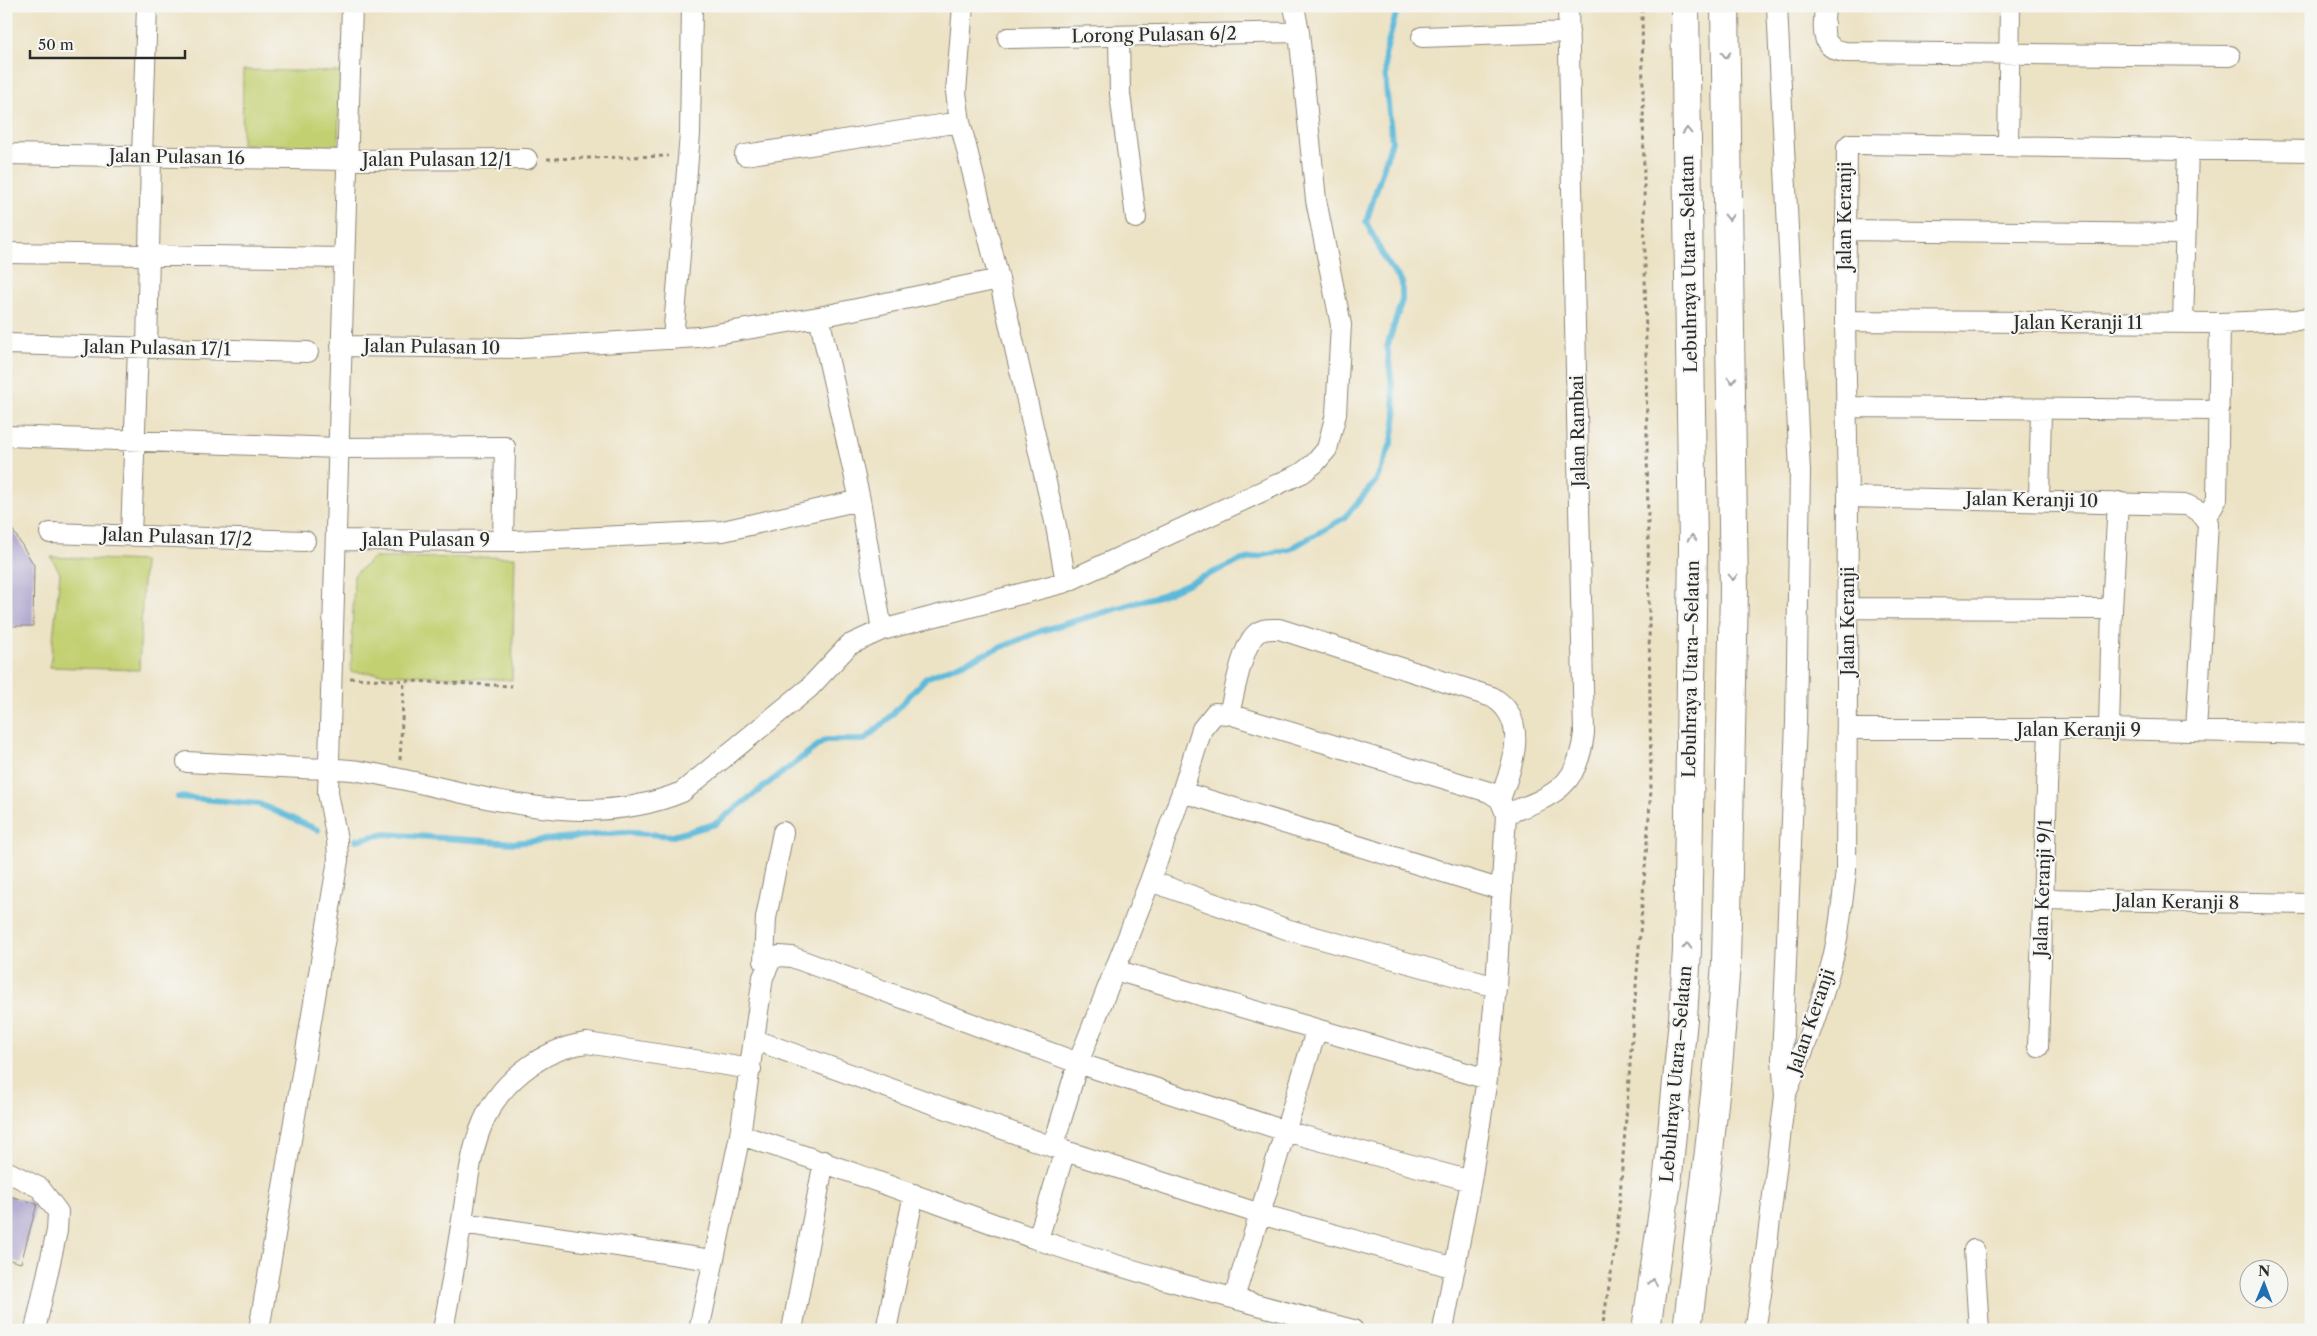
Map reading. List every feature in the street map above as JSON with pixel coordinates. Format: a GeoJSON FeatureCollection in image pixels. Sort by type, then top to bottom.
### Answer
{"type":"FeatureCollection","features":[{"type":"Feature","properties":{"kind":"highway","name":"Lebuhraya Utara–Selatan"},"geometry":{"type":"LineString","coordinates":[[1646,1330],[1668,1175],[1683,1019],[1687,933],[1693,546],[1685,6]]}},
{"type":"Feature","properties":{"kind":"highway"},"geometry":{"type":"LineString","coordinates":[[1687,1330],[1701,1229],[1726,963],[1734,581],[1725,6]]}},
{"type":"Feature","properties":{"kind":"street"},"geometry":{"type":"LineString","coordinates":[[131,535],[135,440],[149,255],[147,6]]}},
{"type":"Feature","properties":{"kind":"street"},"geometry":{"type":"LineString","coordinates":[[260,1330],[335,889],[338,860],[337,840],[328,793],[352,6]]}},
{"type":"Feature","properties":{"kind":"street"},"geometry":{"type":"LineString","coordinates":[[673,339],[688,156],[692,6]]}},
{"type":"Feature","properties":{"kind":"street"},"geometry":{"type":"LineString","coordinates":[[963,6],[956,92],[960,122],[999,279],[1056,526],[1066,582]]}},
{"type":"Feature","properties":{"kind":"street"},"geometry":{"type":"LineString","coordinates":[[187,762],[364,772],[509,804],[548,809],[595,810],[657,802],[682,792],[809,688],[849,645],[882,630],[1066,582],[1302,473],[1315,463],[1326,449],[1336,414],[1341,325],[1316,200],[1299,32],[1294,6]]}},
{"type":"Feature","properties":{"kind":"street","name":"Jalan Rambai"},"geometry":{"type":"LineString","coordinates":[[1503,806],[1536,802],[1555,792],[1568,781],[1580,759],[1584,733],[1568,6]]}},
{"type":"Feature","properties":{"kind":"street"},"geometry":{"type":"LineString","coordinates":[[1755,1330],[1785,1096],[1782,1059],[1796,723],[1800,471],[1777,6]]}},
{"type":"Feature","properties":{"kind":"street"},"geometry":{"type":"LineString","coordinates":[[1825,6],[1825,37],[1828,45],[1833,50],[1844,52],[2230,56]]}},
{"type":"Feature","properties":{"kind":"street"},"geometry":{"type":"LineString","coordinates":[[2010,6],[2008,145],[2311,151]]}},
{"type":"Feature","properties":{"kind":"street","name":"Lorong Pulasan 6/2"},"geometry":{"type":"LineString","coordinates":[[1008,38],[1299,32]]}},
{"type":"Feature","properties":{"kind":"street"},"geometry":{"type":"LineString","coordinates":[[1422,37],[1569,32]]}},
{"type":"Feature","properties":{"kind":"street"},"geometry":{"type":"LineString","coordinates":[[1119,36],[1120,94],[1136,218]]}},
{"type":"Feature","properties":{"kind":"street"},"geometry":{"type":"LineString","coordinates":[[745,155],[960,122]]}},
{"type":"Feature","properties":{"kind":"street","name":"Jalan Keranji"},"geometry":{"type":"LineString","coordinates":[[1785,1096],[1805,1046],[1830,973],[1840,922],[1846,870],[1848,608],[1845,321],[1846,152],[1850,144],[2008,145]]}},
{"type":"Feature","properties":{"kind":"street"},"geometry":{"type":"LineString","coordinates":[[2183,323],[2188,148]]}},
{"type":"Feature","properties":{"kind":"street","name":"Jalan Pulasan 16"},"geometry":{"type":"LineString","coordinates":[[6,154],[347,160]]}},
{"type":"Feature","properties":{"kind":"street","name":"Jalan Pulasan 12/1"},"geometry":{"type":"LineString","coordinates":[[347,160],[527,159]]}},
{"type":"Feature","properties":{"kind":"street"},"geometry":{"type":"LineString","coordinates":[[1845,230],[2185,234]]}},
{"type":"Feature","properties":{"kind":"street"},"geometry":{"type":"LineString","coordinates":[[6,253],[344,258]]}},
{"type":"Feature","properties":{"kind":"street","name":"Jalan Pulasan 10"},"geometry":{"type":"LineString","coordinates":[[342,346],[522,348],[673,339],[749,329],[999,279]]}},
{"type":"Feature","properties":{"kind":"street"},"geometry":{"type":"LineString","coordinates":[[819,316],[860,500],[882,630]]}},
{"type":"Feature","properties":{"kind":"street","name":"Jalan Keranji 11"},"geometry":{"type":"LineString","coordinates":[[1845,321],[2220,323],[2297,320],[2311,317]]}},
{"type":"Feature","properties":{"kind":"street"},"geometry":{"type":"LineString","coordinates":[[2196,731],[2206,519],[2217,499],[2220,323]]}},
{"type":"Feature","properties":{"kind":"street","name":"Jalan Pulasan 17/1"},"geometry":{"type":"LineString","coordinates":[[6,344],[308,352]]}},
{"type":"Feature","properties":{"kind":"street"},"geometry":{"type":"LineString","coordinates":[[1846,407],[2219,410]]}},
{"type":"Feature","properties":{"kind":"street"},"geometry":{"type":"LineString","coordinates":[[2039,500],[2042,410]]}},
{"type":"Feature","properties":{"kind":"street"},"geometry":{"type":"LineString","coordinates":[[6,436],[338,448],[505,447],[509,541]]}},
{"type":"Feature","properties":{"kind":"street","name":"Jalan Keranji 10"},"geometry":{"type":"LineString","coordinates":[[1848,497],[2039,500],[2187,505],[2194,507],[2206,519]]}},
{"type":"Feature","properties":{"kind":"street","name":"Jalan Pulasan 9"},"geometry":{"type":"LineString","coordinates":[[336,540],[509,541],[723,531],[860,500]]}},
{"type":"Feature","properties":{"kind":"street"},"geometry":{"type":"LineString","coordinates":[[2109,729],[2112,609],[2118,502]]}},
{"type":"Feature","properties":{"kind":"street","name":"Jalan Pulasan 17/2"},"geometry":{"type":"LineString","coordinates":[[50,533],[304,541]]}},
{"type":"Feature","properties":{"kind":"street"},"geometry":{"type":"LineString","coordinates":[[1848,608],[2112,609]]}},
{"type":"Feature","properties":{"kind":"street"},"geometry":{"type":"LineString","coordinates":[[1225,713],[1249,642],[1258,632],[1270,629],[1279,629],[1492,697],[1508,712],[1515,733],[1514,755],[1503,806],[1502,890],[1496,987],[1487,1079],[1471,1181],[1443,1330]]}},
{"type":"Feature","properties":{"kind":"street"},"geometry":{"type":"LineString","coordinates":[[1038,1239],[1078,1063],[1150,881],[1182,792],[1202,728],[1215,713],[1225,713],[1369,757],[1479,787],[1503,806]]}},
{"type":"Feature","properties":{"kind":"street","name":"Jalan Keranji 9"},"geometry":{"type":"LineString","coordinates":[[1847,728],[2109,729],[2311,734]]}},
{"type":"Feature","properties":{"kind":"street","name":"Jalan Keranji 9/1"},"geometry":{"type":"LineString","coordinates":[[2038,1047],[2049,730]]}},
{"type":"Feature","properties":{"kind":"street"},"geometry":{"type":"LineString","coordinates":[[1182,792],[1502,890]]}},
{"type":"Feature","properties":{"kind":"street"},"geometry":{"type":"LineString","coordinates":[[784,832],[764,933],[764,961],[779,956],[792,956],[1078,1063],[1284,1131],[1471,1181]]}},
{"type":"Feature","properties":{"kind":"street"},"geometry":{"type":"LineString","coordinates":[[1150,881],[1289,930],[1496,987]]}},
{"type":"Feature","properties":{"kind":"street","name":"Jalan Keranji 8"},"geometry":{"type":"LineString","coordinates":[[2042,899],[2311,904]]}},
{"type":"Feature","properties":{"kind":"street"},"geometry":{"type":"LineString","coordinates":[[698,1330],[740,1135],[763,977],[771,960]]}},
{"type":"Feature","properties":{"kind":"street"},"geometry":{"type":"LineString","coordinates":[[1115,970],[1316,1031],[1487,1079]]}},
{"type":"Feature","properties":{"kind":"street"},"geometry":{"type":"LineString","coordinates":[[1234,1298],[1316,1031]]}},
{"type":"Feature","properties":{"kind":"street"},"geometry":{"type":"LineString","coordinates":[[754,1040],[1059,1149],[1260,1214],[1454,1268]]}},
{"type":"Feature","properties":{"kind":"street"},"geometry":{"type":"LineString","coordinates":[[443,1330],[474,1148],[486,1115],[516,1076],[552,1052],[568,1045],[594,1043],[751,1069]]}},
{"type":"Feature","properties":{"kind":"street"},"geometry":{"type":"LineString","coordinates":[[740,1135],[824,1161],[1038,1239],[1234,1298],[1353,1330]]}},
{"type":"Feature","properties":{"kind":"street"},"geometry":{"type":"LineString","coordinates":[[792,1330],[824,1161]]}},
{"type":"Feature","properties":{"kind":"street"},"geometry":{"type":"LineString","coordinates":[[6,1171],[40,1188],[58,1212],[57,1231],[35,1330]]}},
{"type":"Feature","properties":{"kind":"street"},"geometry":{"type":"LineString","coordinates":[[886,1330],[914,1194]]}},
{"type":"Feature","properties":{"kind":"street"},"geometry":{"type":"LineString","coordinates":[[462,1223],[712,1260]]}},
{"type":"Feature","properties":{"kind":"street"},"geometry":{"type":"LineString","coordinates":[[1974,1250],[1979,1330]]}},
{"type":"Feature","properties":{"kind":"path"},"geometry":{"type":"LineString","coordinates":[[1602,1330],[1617,1235],[1651,790],[1642,6]]}},
{"type":"Feature","properties":{"kind":"path"},"geometry":{"type":"LineString","coordinates":[[527,159],[688,156]]}},
{"type":"Feature","properties":{"kind":"path"},"geometry":{"type":"LineString","coordinates":[[332,677],[512,686]]}},
{"type":"Feature","properties":{"kind":"path"},"geometry":{"type":"LineString","coordinates":[[400,780],[404,681]]}},
{"type":"Feature","properties":{"kind":"green space"},"geometry":{"type":"Polygon","coordinates":[[[243,70],[340,72],[338,147],[242,144],[243,70]]]}},
{"type":"Feature","properties":{"kind":"green space"},"geometry":{"type":"Polygon","coordinates":[[[51,557],[144,561],[139,670],[50,667],[60,573],[51,557]]]}},
{"type":"Feature","properties":{"kind":"green space"},"geometry":{"type":"Polygon","coordinates":[[[515,557],[512,680],[351,672],[354,575],[373,558],[515,557]]]}},
{"type":"Feature","properties":{"kind":"building"},"geometry":{"type":"Polygon","coordinates":[[[6,519],[34,565],[33,626],[6,626],[6,519]]]}},
{"type":"Feature","properties":{"kind":"building"},"geometry":{"type":"Polygon","coordinates":[[[6,1195],[37,1204],[21,1263],[6,1259],[6,1195]]]}},
{"type":"Feature","properties":{"kind":"waterway"},"geometry":{"type":"LineString","coordinates":[[356,840],[385,834],[514,843],[622,832],[673,836],[715,824],[825,740],[864,740],[886,721],[926,678],[1041,631],[1162,595],[1239,561],[1290,549],[1344,518],[1376,481],[1392,441],[1396,416],[1387,347],[1402,300],[1402,282],[1386,261],[1366,222],[1392,141],[1386,86],[1385,55],[1398,6]]}},
{"type":"Feature","properties":{"kind":"waterway"},"geometry":{"type":"LineString","coordinates":[[178,797],[259,804],[318,830]]}}]}
